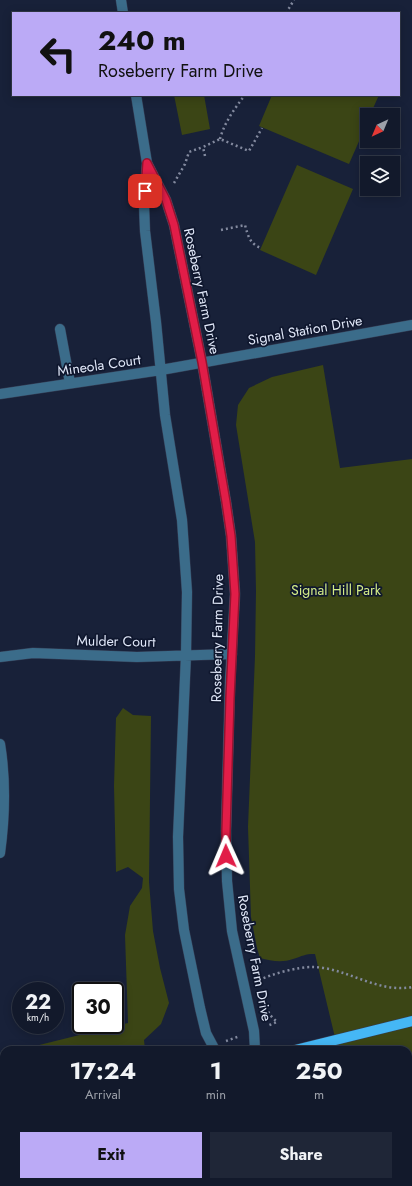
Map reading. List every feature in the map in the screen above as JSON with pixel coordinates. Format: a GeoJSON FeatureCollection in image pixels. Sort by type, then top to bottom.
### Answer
{"type":"FeatureCollection","features":[{"type":"Feature","properties":{"kind":"main road"},"geometry":{"type":"LineString","coordinates":[[311,1046],[412,1021]]}},
{"type":"Feature","properties":{"kind":"street"},"geometry":{"type":"LineString","coordinates":[[121,0],[123,12]]}},
{"type":"Feature","properties":{"kind":"street","name":"Roseberry Farm Drive"},"geometry":{"type":"LineString","coordinates":[[136,96],[147,163],[144,205],[145,231],[165,415],[182,520],[187,592],[186,655],[178,837],[179,889],[184,930],[200,1008],[206,1033],[213,1046]]}},
{"type":"Feature","properties":{"kind":"street","name":"Roseberry Farm Drive"},"geometry":{"type":"LineString","coordinates":[[147,163],[166,200],[174,225],[202,362],[231,536],[235,594],[226,831],[227,881],[232,931],[254,1030],[255,1046]]}},
{"type":"Feature","properties":{"kind":"street","name":"Signal Station Drive"},"geometry":{"type":"LineString","coordinates":[[202,362],[412,325]]}},
{"type":"Feature","properties":{"kind":"street"},"geometry":{"type":"LineString","coordinates":[[60,329],[70,383]]}},
{"type":"Feature","properties":{"kind":"street","name":"Mineola Court"},"geometry":{"type":"LineString","coordinates":[[0,394],[160,370],[202,362]]}},
{"type":"Feature","properties":{"kind":"street","name":"Mulder Court"},"geometry":{"type":"LineString","coordinates":[[0,657],[33,654],[137,657],[232,654]]}},
{"type":"Feature","properties":{"kind":"street"},"geometry":{"type":"LineString","coordinates":[[0,744],[5,782],[5,817],[0,852]]}},
{"type":"Feature","properties":{"kind":"path"},"geometry":{"type":"LineString","coordinates":[[287,12],[294,0]]}},
{"type":"Feature","properties":{"kind":"path"},"geometry":{"type":"LineString","coordinates":[[220,139],[227,122],[244,96]]}},
{"type":"Feature","properties":{"kind":"path"},"geometry":{"type":"LineString","coordinates":[[166,200],[185,164],[189,152],[220,139],[248,151],[262,128]]}},
{"type":"Feature","properties":{"kind":"path"},"geometry":{"type":"LineString","coordinates":[[203,146],[205,156]]}},
{"type":"Feature","properties":{"kind":"path"},"geometry":{"type":"LineString","coordinates":[[221,230],[245,225],[251,241],[256,246],[261,248]]}},
{"type":"Feature","properties":{"kind":"path"},"geometry":{"type":"LineString","coordinates":[[260,986],[259,980],[290,971],[312,967],[340,971],[374,984],[390,987],[412,987]]}},
{"type":"Feature","properties":{"kind":"path"},"geometry":{"type":"LineString","coordinates":[[264,1003],[270,1016],[277,1022]]}},
{"type":"Feature","properties":{"kind":"green space"},"geometry":{"type":"Polygon","coordinates":[[[174,96],[204,96],[210,129],[182,135],[174,96]]]}},
{"type":"Feature","properties":{"kind":"green space"},"geometry":{"type":"Polygon","coordinates":[[[272,96],[379,96],[373,108],[360,108],[360,139],[349,164],[259,126],[272,96]]]}},
{"type":"Feature","properties":{"kind":"green space"},"geometry":{"type":"Polygon","coordinates":[[[297,165],[353,189],[316,275],[260,250],[297,165]]]}},
{"type":"Feature","properties":{"kind":"green space","name":"Signal Hill Park"},"geometry":{"type":"Polygon","coordinates":[[[323,365],[340,468],[412,459],[412,1046],[337,1046],[315,954],[285,961],[272,961],[260,958],[257,948],[251,917],[248,827],[255,656],[255,542],[236,425],[238,405],[249,388],[272,377],[323,365]]]}},
{"type":"Feature","properties":{"kind":"green space"},"geometry":{"type":"Polygon","coordinates":[[[123,708],[133,715],[151,716],[149,882],[153,931],[169,1003],[161,1024],[144,1040],[145,1046],[35,1046],[84,1034],[124,1034],[124,1024],[128,1023],[125,935],[130,906],[142,888],[143,878],[128,867],[116,872],[114,786],[116,718],[123,708]]]}},
{"type":"Feature","properties":{"kind":"route"},"geometry":{"type":"LineString","coordinates":[[145,191],[147,163],[166,200],[174,225],[202,362],[231,536],[235,594],[230,698],[226,856]]}}]}
